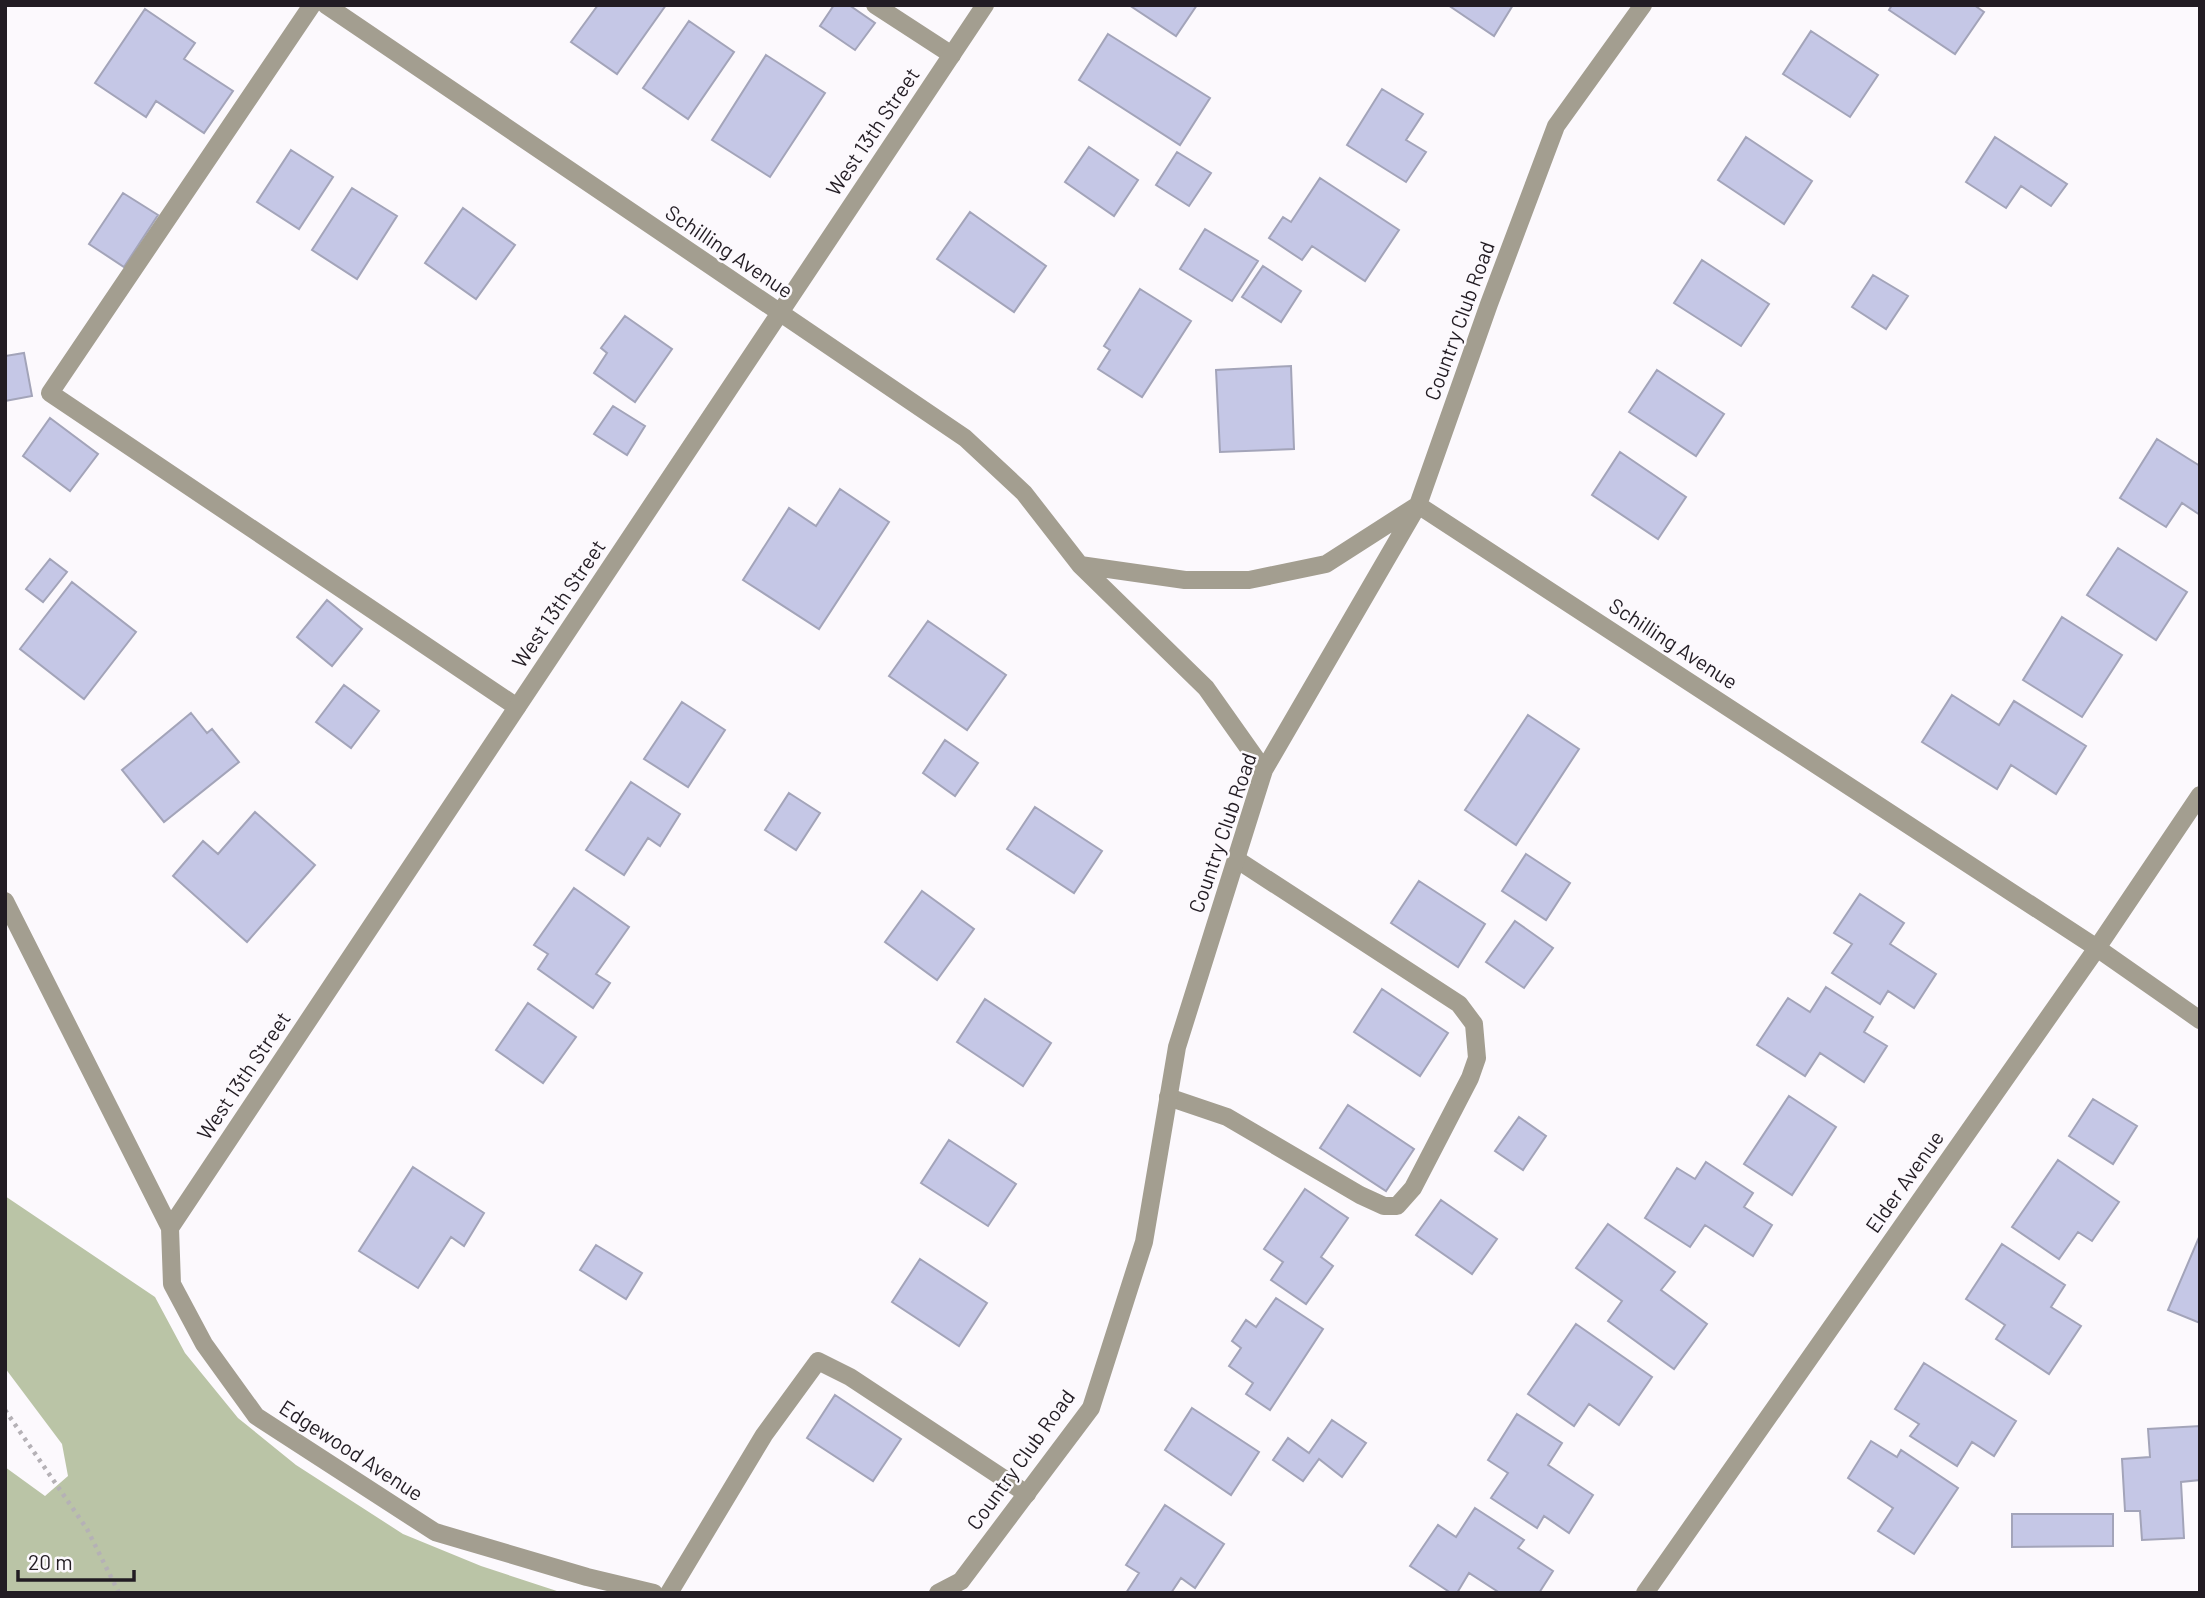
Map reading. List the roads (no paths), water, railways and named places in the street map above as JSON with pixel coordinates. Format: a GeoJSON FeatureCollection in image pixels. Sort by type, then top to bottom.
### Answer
{"type":"FeatureCollection","features":[{"type":"Feature","properties":{"kind":"street"},"geometry":{"type":"LineString","coordinates":[[312,5],[50,393],[517,708]]}},
{"type":"Feature","properties":{"kind":"street","name":"Schilling Avenue"},"geometry":{"type":"LineString","coordinates":[[326,5],[965,438],[1024,493],[1080,565],[1206,688],[1264,770]]}},
{"type":"Feature","properties":{"kind":"street"},"geometry":{"type":"LineString","coordinates":[[875,5],[952,55]]}},
{"type":"Feature","properties":{"kind":"street","name":"West 13th Street"},"geometry":{"type":"LineString","coordinates":[[170,1228],[985,5]]}},
{"type":"Feature","properties":{"kind":"street","name":"Country Club Road"},"geometry":{"type":"LineString","coordinates":[[938,1593],[961,1581],[1091,1408],[1144,1242],[1177,1046],[1264,770],[1418,505],[1556,126],[1643,5]]}},
{"type":"Feature","properties":{"kind":"street"},"geometry":{"type":"LineString","coordinates":[[1080,565],[1185,580],[1249,580],[1326,564],[1418,505]]}},
{"type":"Feature","properties":{"kind":"street","name":"Schilling Avenue"},"geometry":{"type":"LineString","coordinates":[[1418,505],[2097,948],[2200,1020]]}},
{"type":"Feature","properties":{"kind":"street","name":"Elder Avenue"},"geometry":{"type":"LineString","coordinates":[[1645,1593],[2097,948],[2200,795]]}},
{"type":"Feature","properties":{"kind":"street"},"geometry":{"type":"LineString","coordinates":[[1168,1097],[1227,1117],[1360,1195],[1384,1206],[1397,1206],[1413,1188],[1478,1058],[1474,1024],[1459,1004],[1236,859]]}},
{"type":"Feature","properties":{"kind":"street","name":"Edgewood Avenue"},"geometry":{"type":"LineString","coordinates":[[5,901],[170,1228],[172,1284],[204,1344],[256,1416],[435,1532],[587,1577],[654,1593]]}},
{"type":"Feature","properties":{"kind":"street"},"geometry":{"type":"LineString","coordinates":[[669,1593],[764,1435],[818,1361],[850,1377],[1027,1494]]}}]}
